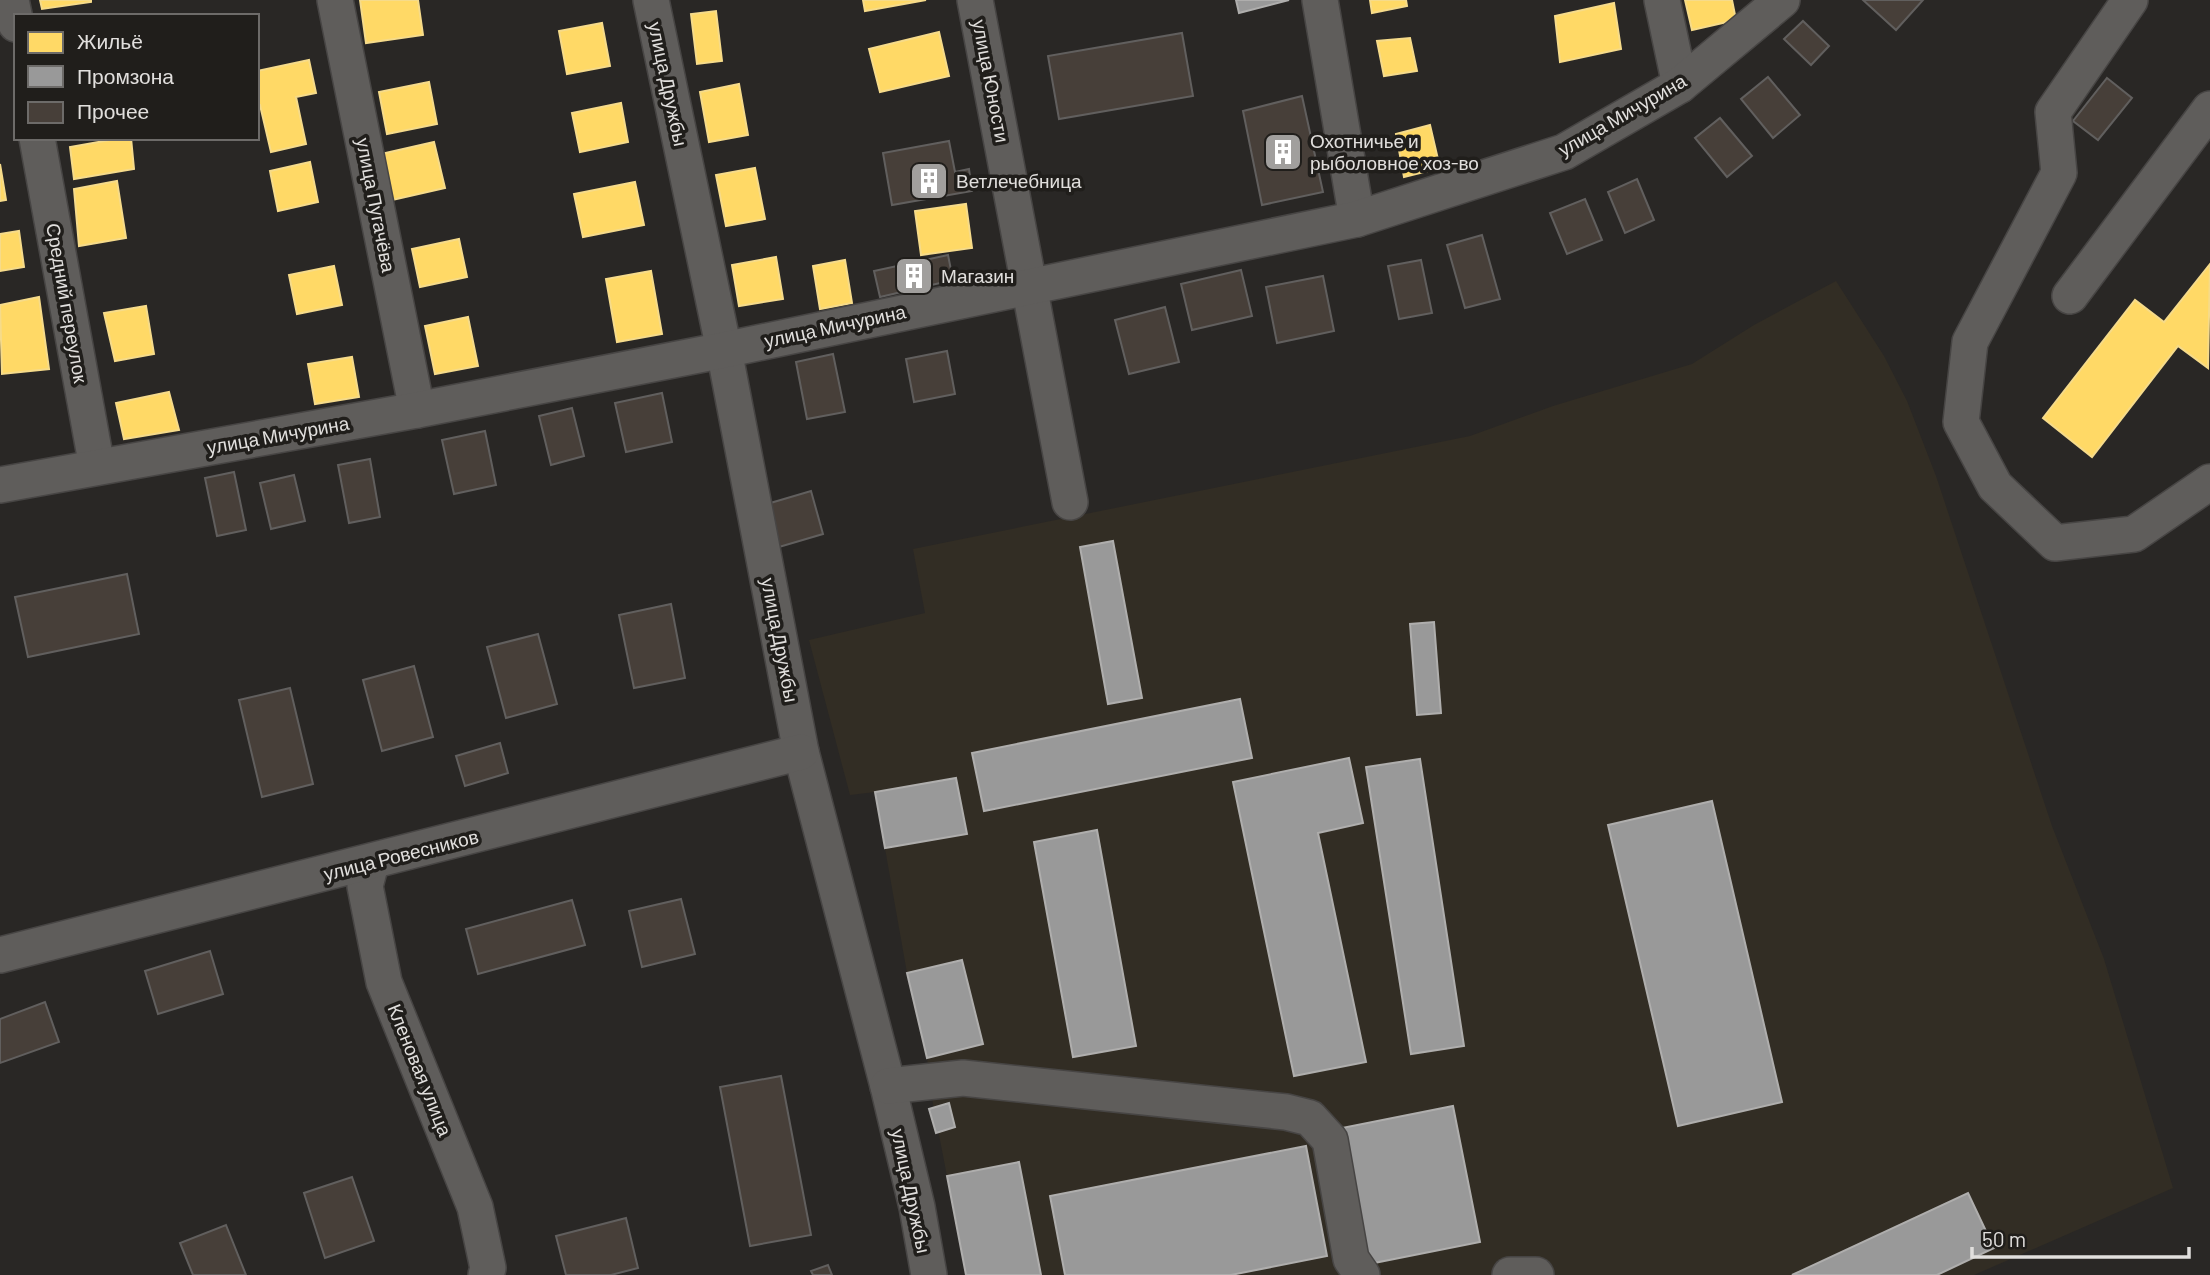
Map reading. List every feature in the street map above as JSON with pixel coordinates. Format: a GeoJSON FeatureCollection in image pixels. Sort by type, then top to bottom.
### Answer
{"type":"FeatureCollection","features":[{"type":"Feature","properties":{"kind":"street","name":"улица Пугачёва"},"geometry":{"type":"LineString","coordinates":[[335,0],[417,410]]}},
{"type":"Feature","properties":{"kind":"street","name":"улица Дружбы"},"geometry":{"type":"LineString","coordinates":[[651,0],[724,350],[801,752],[888,1086],[917,1207],[929,1275]]}},
{"type":"Feature","properties":{"kind":"street","name":"улица Юности"},"geometry":{"type":"LineString","coordinates":[[975,0],[1070,502]]}},
{"type":"Feature","properties":{"kind":"street"},"geometry":{"type":"LineString","coordinates":[[1320,0],[1357,219]]}},
{"type":"Feature","properties":{"kind":"street"},"geometry":{"type":"LineString","coordinates":[[1662,0],[1680,85]]}},
{"type":"Feature","properties":{"kind":"street","name":"улица Мичурина"},"geometry":{"type":"LineString","coordinates":[[0,485],[417,410],[724,350],[1357,219],[1564,152],[1680,85],[1782,0]]}},
{"type":"Feature","properties":{"kind":"street"},"geometry":{"type":"LineString","coordinates":[[2130,0],[2053,112],[2059,173],[1970,342],[1961,422],[1995,486],[2055,543],[2134,534],[2210,482]]}},
{"type":"Feature","properties":{"kind":"street"},"geometry":{"type":"LineString","coordinates":[[2070,296],[2210,109]]}},
{"type":"Feature","properties":{"kind":"street","name":"Средний переулок"},"geometry":{"type":"LineString","coordinates":[[37,140],[97,467]]}},
{"type":"Feature","properties":{"kind":"street","name":"улица Ровесников"},"geometry":{"type":"LineString","coordinates":[[0,955],[801,752]]}},
{"type":"Feature","properties":{"kind":"street","name":"Кленовая улица"},"geometry":{"type":"LineString","coordinates":[[371,863],[365,886],[384,982],[475,1207],[488,1268],[486,1275]]}},
{"type":"Feature","properties":{"kind":"street"},"geometry":{"type":"LineString","coordinates":[[888,1086],[963,1078],[1286,1112],[1310,1118],[1330,1140],[1350,1259],[1362,1275]]}},
{"type":"Feature","properties":{"kind":"street"},"geometry":{"type":"LineString","coordinates":[[1510,1275],[1536,1275]]}},
{"type":"Feature","properties":{"kind":"shaded area"},"geometry":{"type":"Polygon","coordinates":[[[1836,281],[1884,356],[1907,401],[1936,476],[2052,826],[2104,959],[2173,1188],[1974,1275],[966,1275],[875,792],[850,795],[809,640],[925,613],[913,549],[1470,436],[1553,406],[1692,364],[1754,325],[1836,281]]]}},
{"type":"Feature","properties":{"kind":"building: Жильё"},"geometry":{"type":"Polygon","coordinates":[[[40,0],[91,0],[91,2],[42,9],[40,0]]]}},
{"type":"Feature","properties":{"kind":"building: Жильё"},"geometry":{"type":"Polygon","coordinates":[[[360,0],[418,0],[423,35],[366,43],[360,0]]]}},
{"type":"Feature","properties":{"kind":"building: Жильё"},"geometry":{"type":"Polygon","coordinates":[[[863,0],[926,0],[865,11],[863,0]]]}},
{"type":"Feature","properties":{"kind":"building: Жильё"},"geometry":{"type":"Polygon","coordinates":[[[1370,0],[1406,0],[1407,6],[1372,13],[1370,0]]]}},
{"type":"Feature","properties":{"kind":"building: Жильё"},"geometry":{"type":"Polygon","coordinates":[[[1685,0],[1732,0],[1736,20],[1692,30],[1685,0]]]}},
{"type":"Feature","properties":{"kind":"building: Жильё"},"geometry":{"type":"Polygon","coordinates":[[[1614,3],[1621,49],[1560,62],[1555,16],[1614,3]]]}},
{"type":"Feature","properties":{"kind":"building: Жильё"},"geometry":{"type":"Polygon","coordinates":[[[716,11],[722,61],[697,64],[691,14],[716,11]]]}},
{"type":"Feature","properties":{"kind":"building: Жильё"},"geometry":{"type":"Polygon","coordinates":[[[602,23],[610,66],[567,74],[559,31],[602,23]]]}},
{"type":"Feature","properties":{"kind":"building: Жильё"},"geometry":{"type":"Polygon","coordinates":[[[939,32],[949,76],[880,92],[869,49],[939,32]]]}},
{"type":"Feature","properties":{"kind":"building: Жильё"},"geometry":{"type":"Polygon","coordinates":[[[1410,38],[1417,71],[1384,76],[1377,41],[1410,38]]]}},
{"type":"Feature","properties":{"kind":"building: Жильё"},"geometry":{"type":"Polygon","coordinates":[[[309,60],[316,93],[296,97],[306,144],[271,152],[259,105],[259,71],[309,60]]]}},
{"type":"Feature","properties":{"kind":"building: Жильё"},"geometry":{"type":"Polygon","coordinates":[[[429,82],[437,124],[387,134],[379,92],[429,82]]]}},
{"type":"Feature","properties":{"kind":"building: Жильё"},"geometry":{"type":"Polygon","coordinates":[[[739,84],[748,135],[709,142],[700,92],[739,84]]]}},
{"type":"Feature","properties":{"kind":"building: Жильё"},"geometry":{"type":"Polygon","coordinates":[[[621,103],[628,142],[580,152],[572,113],[621,103]]]}},
{"type":"Feature","properties":{"kind":"building: Жильё"},"geometry":{"type":"Polygon","coordinates":[[[1430,125],[1440,168],[1404,177],[1396,134],[1430,125]]]}},
{"type":"Feature","properties":{"kind":"building: Жильё"},"geometry":{"type":"Polygon","coordinates":[[[110,140],[131,140],[134,169],[74,179],[70,147],[110,140]]]}},
{"type":"Feature","properties":{"kind":"building: Жильё"},"geometry":{"type":"Polygon","coordinates":[[[434,142],[445,188],[392,200],[381,154],[434,142]]]}},
{"type":"Feature","properties":{"kind":"building: Жильё"},"geometry":{"type":"Polygon","coordinates":[[[310,162],[318,202],[278,211],[270,171],[310,162]]]}},
{"type":"Feature","properties":{"kind":"building: Жильё"},"geometry":{"type":"Polygon","coordinates":[[[0,164],[6,200],[0,201],[0,164]]]}},
{"type":"Feature","properties":{"kind":"building: Жильё"},"geometry":{"type":"Polygon","coordinates":[[[755,168],[765,219],[726,226],[716,175],[755,168]]]}},
{"type":"Feature","properties":{"kind":"building: Жильё"},"geometry":{"type":"Polygon","coordinates":[[[117,181],[126,238],[79,246],[74,189],[117,181]]]}},
{"type":"Feature","properties":{"kind":"building: Жильё"},"geometry":{"type":"Polygon","coordinates":[[[635,182],[644,225],[583,237],[574,194],[635,182]]]}},
{"type":"Feature","properties":{"kind":"building: Жильё"},"geometry":{"type":"Polygon","coordinates":[[[966,204],[972,248],[921,255],[915,211],[966,204]]]}},
{"type":"Feature","properties":{"kind":"building: Жильё"},"geometry":{"type":"Polygon","coordinates":[[[19,231],[24,267],[0,271],[0,234],[19,231]]]}},
{"type":"Feature","properties":{"kind":"building: Жильё"},"geometry":{"type":"Polygon","coordinates":[[[459,239],[467,277],[420,287],[412,249],[459,239]]]}},
{"type":"Feature","properties":{"kind":"building: Жильё"},"geometry":{"type":"Polygon","coordinates":[[[776,257],[783,299],[739,306],[732,265],[776,257]]]}},
{"type":"Feature","properties":{"kind":"building: Жильё"},"geometry":{"type":"Polygon","coordinates":[[[845,260],[852,303],[820,309],[813,266],[845,260]]]}},
{"type":"Feature","properties":{"kind":"building: Жильё"},"geometry":{"type":"Polygon","coordinates":[[[2210,264],[2208,368],[2178,346],[2092,457],[2043,418],[2135,300],[2164,322],[2210,264]]]}},
{"type":"Feature","properties":{"kind":"building: Жильё"},"geometry":{"type":"Polygon","coordinates":[[[334,266],[342,305],[297,314],[289,275],[334,266]]]}},
{"type":"Feature","properties":{"kind":"building: Жильё"},"geometry":{"type":"Polygon","coordinates":[[[651,271],[662,334],[617,342],[606,279],[651,271]]]}},
{"type":"Feature","properties":{"kind":"building: Жильё"},"geometry":{"type":"Polygon","coordinates":[[[39,297],[49,369],[2,374],[0,305],[39,297]]]}},
{"type":"Feature","properties":{"kind":"building: Жильё"},"geometry":{"type":"Polygon","coordinates":[[[146,306],[154,354],[115,361],[104,313],[146,306]]]}},
{"type":"Feature","properties":{"kind":"building: Жильё"},"geometry":{"type":"Polygon","coordinates":[[[468,317],[478,366],[435,374],[425,326],[468,317]]]}},
{"type":"Feature","properties":{"kind":"building: Жильё"},"geometry":{"type":"Polygon","coordinates":[[[352,357],[359,397],[315,404],[308,364],[352,357]]]}},
{"type":"Feature","properties":{"kind":"building: Жильё"},"geometry":{"type":"Polygon","coordinates":[[[169,392],[179,430],[124,439],[116,403],[169,392]]]}},
{"type":"Feature","properties":{"kind":"building: Промзона"},"geometry":{"type":"Polygon","coordinates":[[[1236,0],[1289,0],[1239,13],[1236,0]]]}},
{"type":"Feature","properties":{"kind":"building: Промзона"},"geometry":{"type":"Polygon","coordinates":[[[1113,541],[1142,698],[1108,704],[1080,547],[1113,541]]]}},
{"type":"Feature","properties":{"kind":"building: Промзона"},"geometry":{"type":"Polygon","coordinates":[[[1434,622],[1441,713],[1417,715],[1410,624],[1434,622]]]}},
{"type":"Feature","properties":{"kind":"building: Промзона"},"geometry":{"type":"Polygon","coordinates":[[[1240,699],[1252,758],[984,811],[972,753],[1240,699]]]}},
{"type":"Feature","properties":{"kind":"building: Промзона"},"geometry":{"type":"Polygon","coordinates":[[[1349,758],[1363,823],[1318,833],[1366,1062],[1294,1076],[1233,782],[1349,758]]]}},
{"type":"Feature","properties":{"kind":"building: Промзона"},"geometry":{"type":"Polygon","coordinates":[[[1420,759],[1464,1046],[1411,1054],[1366,767],[1420,759]]]}},
{"type":"Feature","properties":{"kind":"building: Промзона"},"geometry":{"type":"Polygon","coordinates":[[[956,778],[967,834],[885,848],[875,792],[956,778]]]}},
{"type":"Feature","properties":{"kind":"building: Промзона"},"geometry":{"type":"Polygon","coordinates":[[[1712,801],[1782,1102],[1678,1126],[1608,825],[1712,801]]]}},
{"type":"Feature","properties":{"kind":"building: Промзона"},"geometry":{"type":"Polygon","coordinates":[[[1097,830],[1136,1046],[1073,1057],[1034,842],[1097,830]]]}},
{"type":"Feature","properties":{"kind":"building: Промзона"},"geometry":{"type":"Polygon","coordinates":[[[962,960],[983,1044],[927,1058],[907,973],[962,960]]]}},
{"type":"Feature","properties":{"kind":"building: Промзона"},"geometry":{"type":"Polygon","coordinates":[[[949,1103],[955,1127],[936,1133],[929,1109],[949,1103]]]}},
{"type":"Feature","properties":{"kind":"building: Промзона"},"geometry":{"type":"Polygon","coordinates":[[[1453,1106],[1480,1242],[1369,1264],[1342,1128],[1453,1106]]]}},
{"type":"Feature","properties":{"kind":"building: Промзона"},"geometry":{"type":"Polygon","coordinates":[[[1306,1146],[1327,1256],[1231,1275],[1065,1275],[1050,1196],[1306,1146]]]}},
{"type":"Feature","properties":{"kind":"building: Промзона"},"geometry":{"type":"Polygon","coordinates":[[[1019,1162],[1041,1275],[966,1275],[947,1176],[1019,1162]]]}},
{"type":"Feature","properties":{"kind":"building: Промзона"},"geometry":{"type":"Polygon","coordinates":[[[1968,1193],[1994,1248],[1937,1275],[1792,1275],[1968,1193]]]}},
{"type":"Feature","properties":{"kind":"building: Прочее"},"geometry":{"type":"Polygon","coordinates":[[[1863,0],[1923,0],[1896,30],[1863,0]]]}},
{"type":"Feature","properties":{"kind":"building: Прочее"},"geometry":{"type":"Polygon","coordinates":[[[1803,21],[1829,46],[1811,65],[1784,39],[1803,21]]]}},
{"type":"Feature","properties":{"kind":"building: Прочее"},"geometry":{"type":"Polygon","coordinates":[[[1182,33],[1193,96],[1059,119],[1048,56],[1182,33]]]}},
{"type":"Feature","properties":{"kind":"building: Прочее"},"geometry":{"type":"Polygon","coordinates":[[[1768,77],[1800,115],[1773,138],[1741,99],[1768,77]]]}},
{"type":"Feature","properties":{"kind":"building: Прочее"},"geometry":{"type":"Polygon","coordinates":[[[2107,78],[2132,98],[2098,140],[2073,121],[2107,78]]]}},
{"type":"Feature","properties":{"kind":"building: Прочее","name":"Охотничье и рыболовное хоз-во"},"geometry":{"type":"Polygon","coordinates":[[[1302,96],[1323,192],[1262,205],[1243,111],[1302,96]]]}},
{"type":"Feature","properties":{"kind":"building: Прочее"},"geometry":{"type":"Polygon","coordinates":[[[1720,118],[1752,156],[1727,177],[1695,138],[1720,118]]]}},
{"type":"Feature","properties":{"kind":"building: Прочее","name":"Ветлечебница"},"geometry":{"type":"Polygon","coordinates":[[[949,141],[955,172],[969,169],[972,191],[892,205],[883,153],[949,141]]]}},
{"type":"Feature","properties":{"kind":"building: Прочее"},"geometry":{"type":"Polygon","coordinates":[[[1637,179],[1654,220],[1625,233],[1608,192],[1637,179]]]}},
{"type":"Feature","properties":{"kind":"building: Прочее"},"geometry":{"type":"Polygon","coordinates":[[[1585,199],[1602,240],[1567,254],[1550,213],[1585,199]]]}},
{"type":"Feature","properties":{"kind":"building: Прочее"},"geometry":{"type":"Polygon","coordinates":[[[1482,235],[1500,299],[1465,308],[1447,245],[1482,235]]]}},
{"type":"Feature","properties":{"kind":"building: Прочее","name":"Магазин"},"geometry":{"type":"Polygon","coordinates":[[[948,255],[953,280],[880,297],[874,271],[948,255]]]}},
{"type":"Feature","properties":{"kind":"building: Прочее"},"geometry":{"type":"Polygon","coordinates":[[[1421,260],[1432,313],[1399,319],[1388,266],[1421,260]]]}},
{"type":"Feature","properties":{"kind":"building: Прочее"},"geometry":{"type":"Polygon","coordinates":[[[1241,270],[1252,316],[1192,330],[1181,284],[1241,270]]]}},
{"type":"Feature","properties":{"kind":"building: Прочее"},"geometry":{"type":"Polygon","coordinates":[[[1323,276],[1334,331],[1277,343],[1266,287],[1323,276]]]}},
{"type":"Feature","properties":{"kind":"building: Прочее"},"geometry":{"type":"Polygon","coordinates":[[[1165,307],[1179,362],[1129,374],[1115,320],[1165,307]]]}},
{"type":"Feature","properties":{"kind":"building: Прочее"},"geometry":{"type":"Polygon","coordinates":[[[947,351],[955,394],[914,402],[906,359],[947,351]]]}},
{"type":"Feature","properties":{"kind":"building: Прочее"},"geometry":{"type":"Polygon","coordinates":[[[833,354],[845,412],[807,419],[796,362],[833,354]]]}},
{"type":"Feature","properties":{"kind":"building: Прочее"},"geometry":{"type":"Polygon","coordinates":[[[662,393],[672,442],[626,452],[615,403],[662,393]]]}},
{"type":"Feature","properties":{"kind":"building: Прочее"},"geometry":{"type":"Polygon","coordinates":[[[572,408],[584,456],[551,465],[539,416],[572,408]]]}},
{"type":"Feature","properties":{"kind":"building: Прочее"},"geometry":{"type":"Polygon","coordinates":[[[485,431],[496,485],[454,494],[442,440],[485,431]]]}},
{"type":"Feature","properties":{"kind":"building: Прочее"},"geometry":{"type":"Polygon","coordinates":[[[370,459],[380,517],[349,523],[338,465],[370,459]]]}},
{"type":"Feature","properties":{"kind":"building: Прочее"},"geometry":{"type":"Polygon","coordinates":[[[234,472],[246,530],[217,536],[205,478],[234,472]]]}},
{"type":"Feature","properties":{"kind":"building: Прочее"},"geometry":{"type":"Polygon","coordinates":[[[294,475],[305,521],[271,529],[260,483],[294,475]]]}},
{"type":"Feature","properties":{"kind":"building: Прочее"},"geometry":{"type":"Polygon","coordinates":[[[811,491],[823,534],[779,547],[767,504],[811,491]]]}},
{"type":"Feature","properties":{"kind":"building: Прочее"},"geometry":{"type":"Polygon","coordinates":[[[127,574],[139,634],[28,657],[15,597],[127,574]]]}},
{"type":"Feature","properties":{"kind":"building: Прочее"},"geometry":{"type":"Polygon","coordinates":[[[671,604],[685,678],[634,688],[619,615],[671,604]]]}},
{"type":"Feature","properties":{"kind":"building: Прочее"},"geometry":{"type":"Polygon","coordinates":[[[538,634],[557,704],[506,718],[487,647],[538,634]]]}},
{"type":"Feature","properties":{"kind":"building: Прочее"},"geometry":{"type":"Polygon","coordinates":[[[414,666],[433,737],[382,751],[363,680],[414,666]]]}},
{"type":"Feature","properties":{"kind":"building: Прочее"},"geometry":{"type":"Polygon","coordinates":[[[290,688],[313,784],[262,797],[239,700],[290,688]]]}},
{"type":"Feature","properties":{"kind":"building: Прочее"},"geometry":{"type":"Polygon","coordinates":[[[500,743],[508,773],[465,786],[456,756],[500,743]]]}},
{"type":"Feature","properties":{"kind":"building: Прочее"},"geometry":{"type":"Polygon","coordinates":[[[681,899],[695,954],[642,967],[629,911],[681,899]]]}},
{"type":"Feature","properties":{"kind":"building: Прочее"},"geometry":{"type":"Polygon","coordinates":[[[572,900],[585,945],[478,974],[466,929],[572,900]]]}},
{"type":"Feature","properties":{"kind":"building: Прочее"},"geometry":{"type":"Polygon","coordinates":[[[210,951],[223,994],[158,1014],[145,971],[210,951]]]}},
{"type":"Feature","properties":{"kind":"building: Прочее"},"geometry":{"type":"Polygon","coordinates":[[[45,1002],[59,1042],[0,1063],[0,1019],[45,1002]]]}},
{"type":"Feature","properties":{"kind":"building: Прочее"},"geometry":{"type":"Polygon","coordinates":[[[781,1076],[811,1235],[750,1246],[720,1087],[781,1076]]]}},
{"type":"Feature","properties":{"kind":"building: Прочее"},"geometry":{"type":"Polygon","coordinates":[[[352,1177],[374,1241],[325,1258],[304,1193],[352,1177]]]}},
{"type":"Feature","properties":{"kind":"building: Прочее"},"geometry":{"type":"Polygon","coordinates":[[[626,1218],[638,1268],[611,1275],[566,1275],[556,1236],[626,1218]]]}},
{"type":"Feature","properties":{"kind":"building: Прочее"},"geometry":{"type":"Polygon","coordinates":[[[226,1225],[246,1275],[193,1275],[180,1243],[226,1225]]]}},
{"type":"Feature","properties":{"kind":"building: Прочее"},"geometry":{"type":"Polygon","coordinates":[[[828,1265],[832,1275],[813,1275],[811,1271],[828,1265]]]}},
{"type":"Feature","properties":{"kind":"place","name":"Охотничье и рыболовное хоз-во"},"geometry":{"type":"Point","coordinates":[1283,152]}},
{"type":"Feature","properties":{"kind":"place","name":"Ветлечебница"},"geometry":{"type":"Point","coordinates":[929,181]}},
{"type":"Feature","properties":{"kind":"place","name":"Магазин"},"geometry":{"type":"Point","coordinates":[914,276]}}]}
